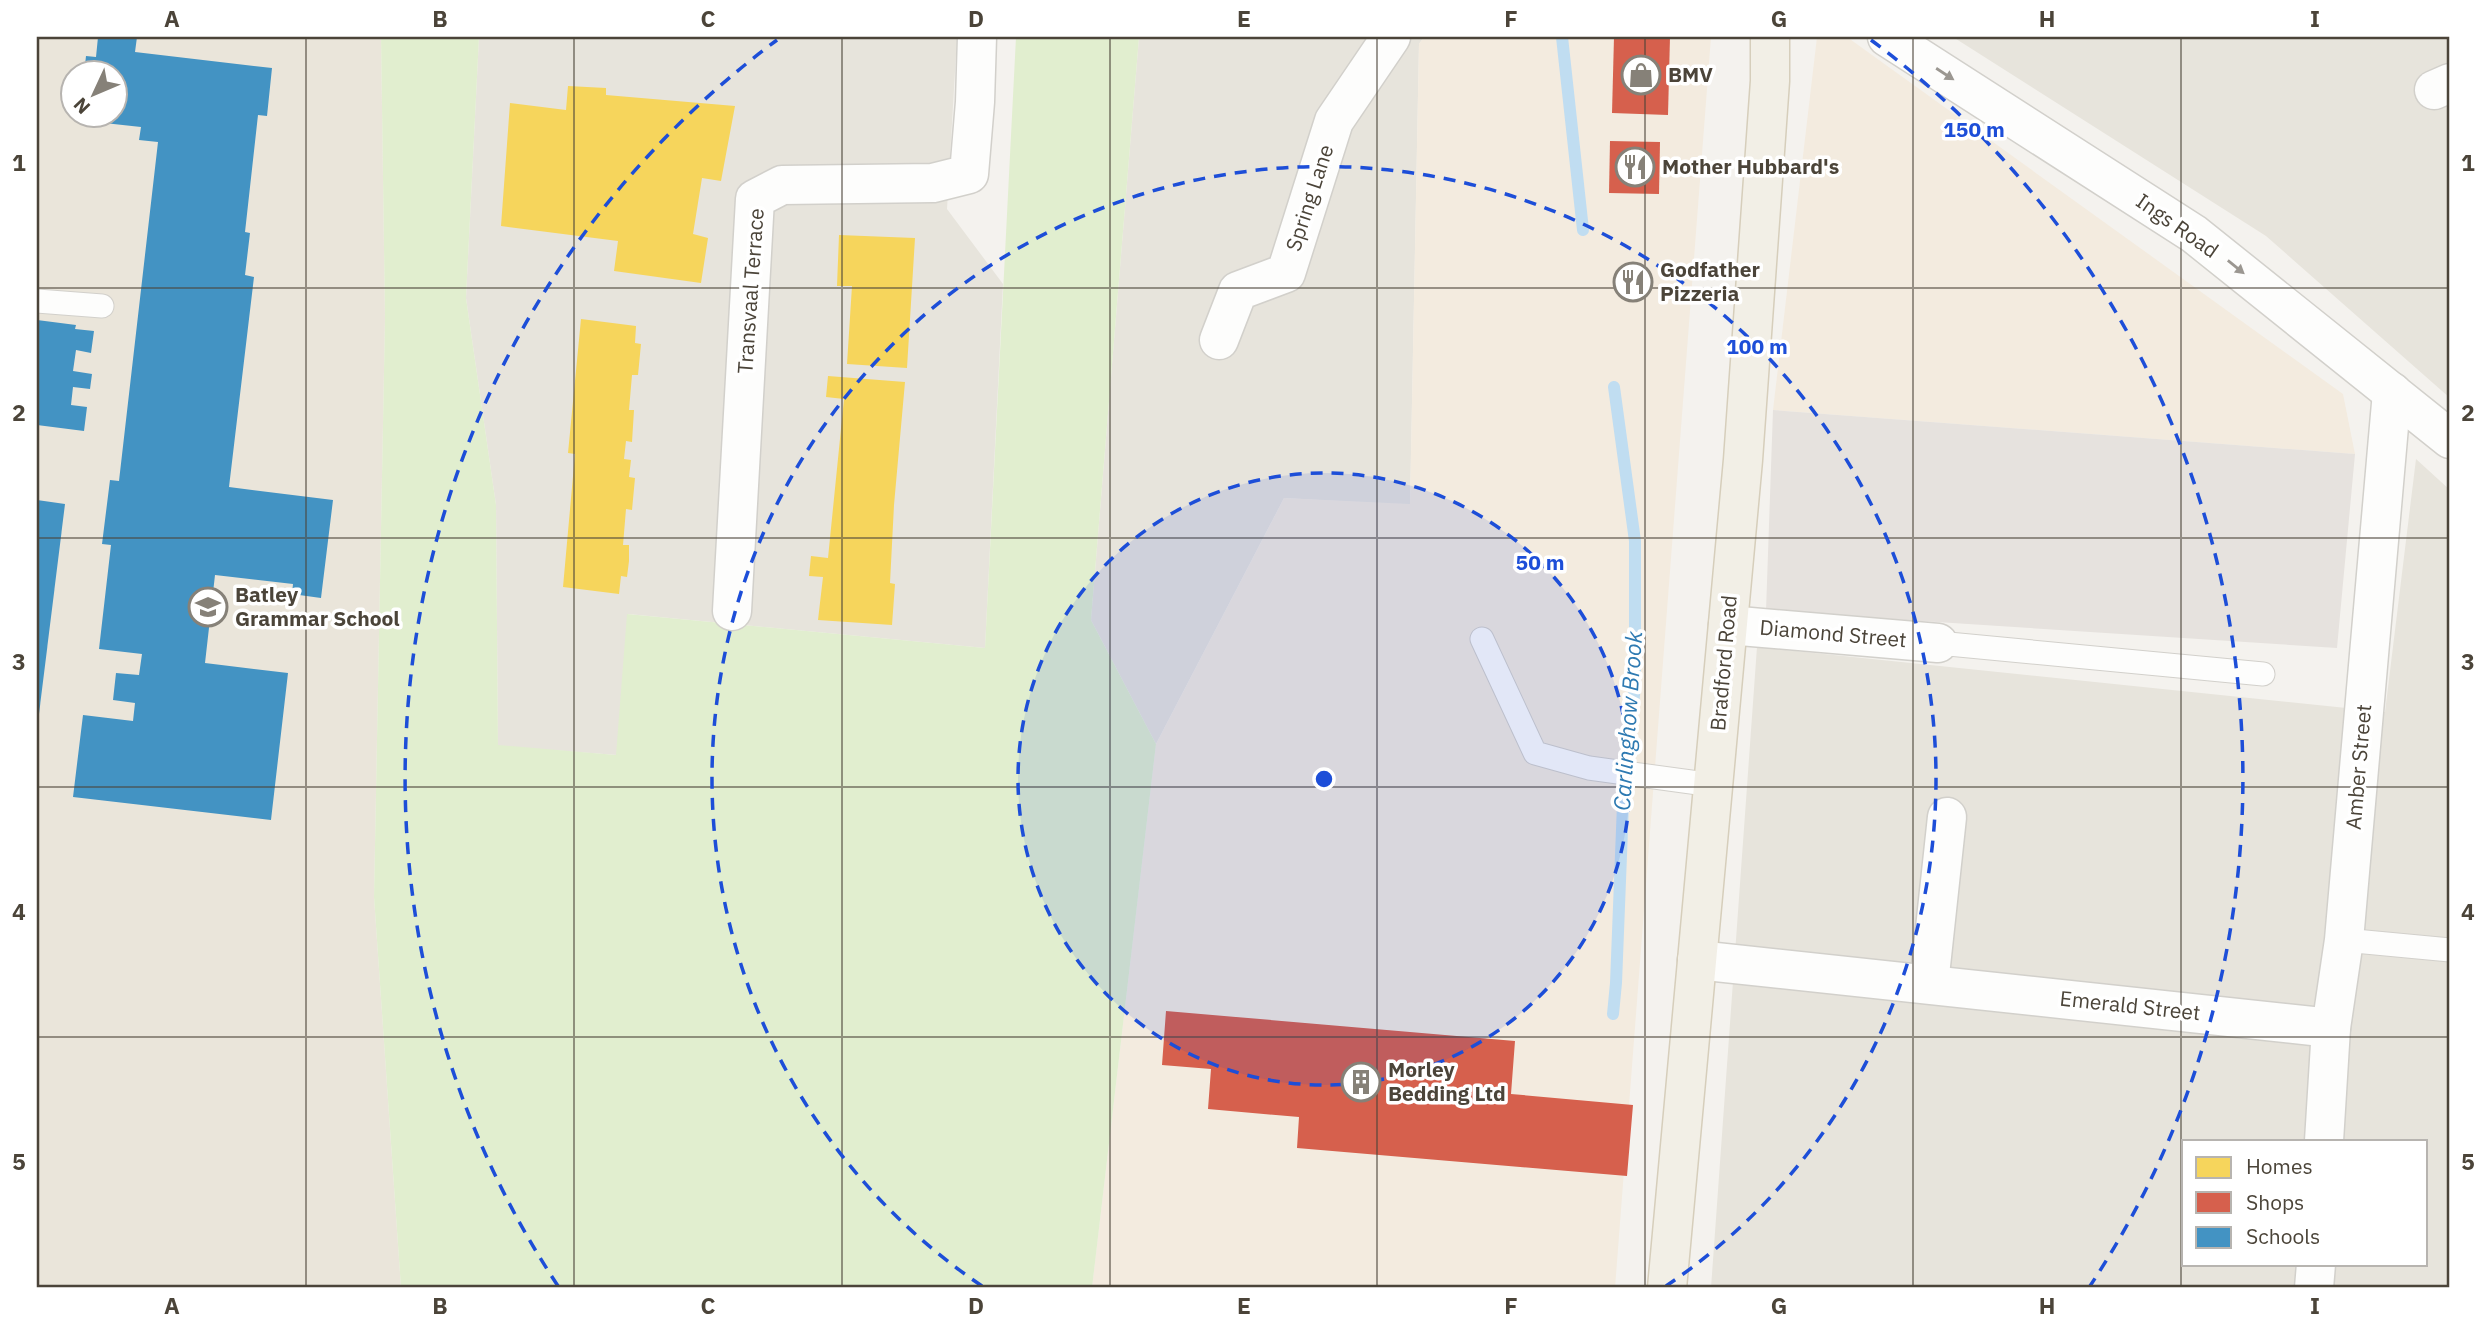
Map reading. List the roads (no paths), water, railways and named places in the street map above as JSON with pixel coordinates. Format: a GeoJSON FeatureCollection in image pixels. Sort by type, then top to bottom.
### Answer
{"type":"FeatureCollection","features":[{"type":"Feature","properties":{"kind":"main road","name":"Bradford Road"},"geometry":{"type":"LineString","coordinates":[[1667,1288],[1743,460],[1770,81],[1770,37]]}},
{"type":"Feature","properties":{"kind":"street","name":"Transvaal Terrace"},"geometry":{"type":"LineString","coordinates":[[732,611],[755,199],[782,185],[933,183],[969,174],[978,37]]}},
{"type":"Feature","properties":{"kind":"street","name":"Spring Lane"},"geometry":{"type":"LineString","coordinates":[[1219,340],[1238,290],[1286,273],[1334,121],[1391,37]]}},
{"type":"Feature","properties":{"kind":"street","name":"Ings Road"},"geometry":{"type":"LineString","coordinates":[[1887,37],[2194,234],[2450,439]]}},
{"type":"Feature","properties":{"kind":"street","name":"Amber Street"},"geometry":{"type":"LineString","coordinates":[[2324,1140],[2331,1028],[2344,940],[2392,392]]}},
{"type":"Feature","properties":{"kind":"street","name":"Diamond Street"},"geometry":{"type":"LineString","coordinates":[[1728,625],[1938,643]]}},
{"type":"Feature","properties":{"kind":"street"},"geometry":{"type":"LineString","coordinates":[[1929,984],[1947,817]]}},
{"type":"Feature","properties":{"kind":"street","name":"Emerald Street"},"geometry":{"type":"LineString","coordinates":[[1697,960],[2331,1028]]}},
{"type":"Feature","properties":{"kind":"street"},"geometry":{"type":"LineString","coordinates":[[2314,1288],[2316,1266]]}},
{"type":"Feature","properties":{"kind":"lane"},"geometry":{"type":"LineString","coordinates":[[37,301],[102,306]]}},
{"type":"Feature","properties":{"kind":"lane"},"geometry":{"type":"LineString","coordinates":[[1482,639],[1535,753],[1598,769],[1713,785]]}},
{"type":"Feature","properties":{"kind":"lane"},"geometry":{"type":"LineString","coordinates":[[1938,643],[2263,674]]}},
{"type":"Feature","properties":{"kind":"lane"},"geometry":{"type":"LineString","coordinates":[[2344,940],[2450,950]]}},
{"type":"Feature","properties":{"kind":"waterway","name":"Carlinghow Brook"},"geometry":{"type":"LineString","coordinates":[[1562,37],[1583,230]]}},
{"type":"Feature","properties":{"kind":"waterway","name":"Carlinghow Brook"},"geometry":{"type":"LineString","coordinates":[[1613,1014],[1623,804],[1635,685],[1635,541],[1614,387]]}},
{"type":"Feature","properties":{"kind":"place","name":"BMV"},"geometry":{"type":"Point","coordinates":[1641,75]}},
{"type":"Feature","properties":{"kind":"place","name":"Mother Hubbard's"},"geometry":{"type":"Point","coordinates":[1635,167]}},
{"type":"Feature","properties":{"kind":"place","name":"Godfather Pizzeria"},"geometry":{"type":"Point","coordinates":[1633,282]}},
{"type":"Feature","properties":{"kind":"place","name":"Batley Grammar School"},"geometry":{"type":"Point","coordinates":[208,607]}},
{"type":"Feature","properties":{"kind":"place","name":"Morley Bedding Ltd"},"geometry":{"type":"Point","coordinates":[1361,1082]}}]}
